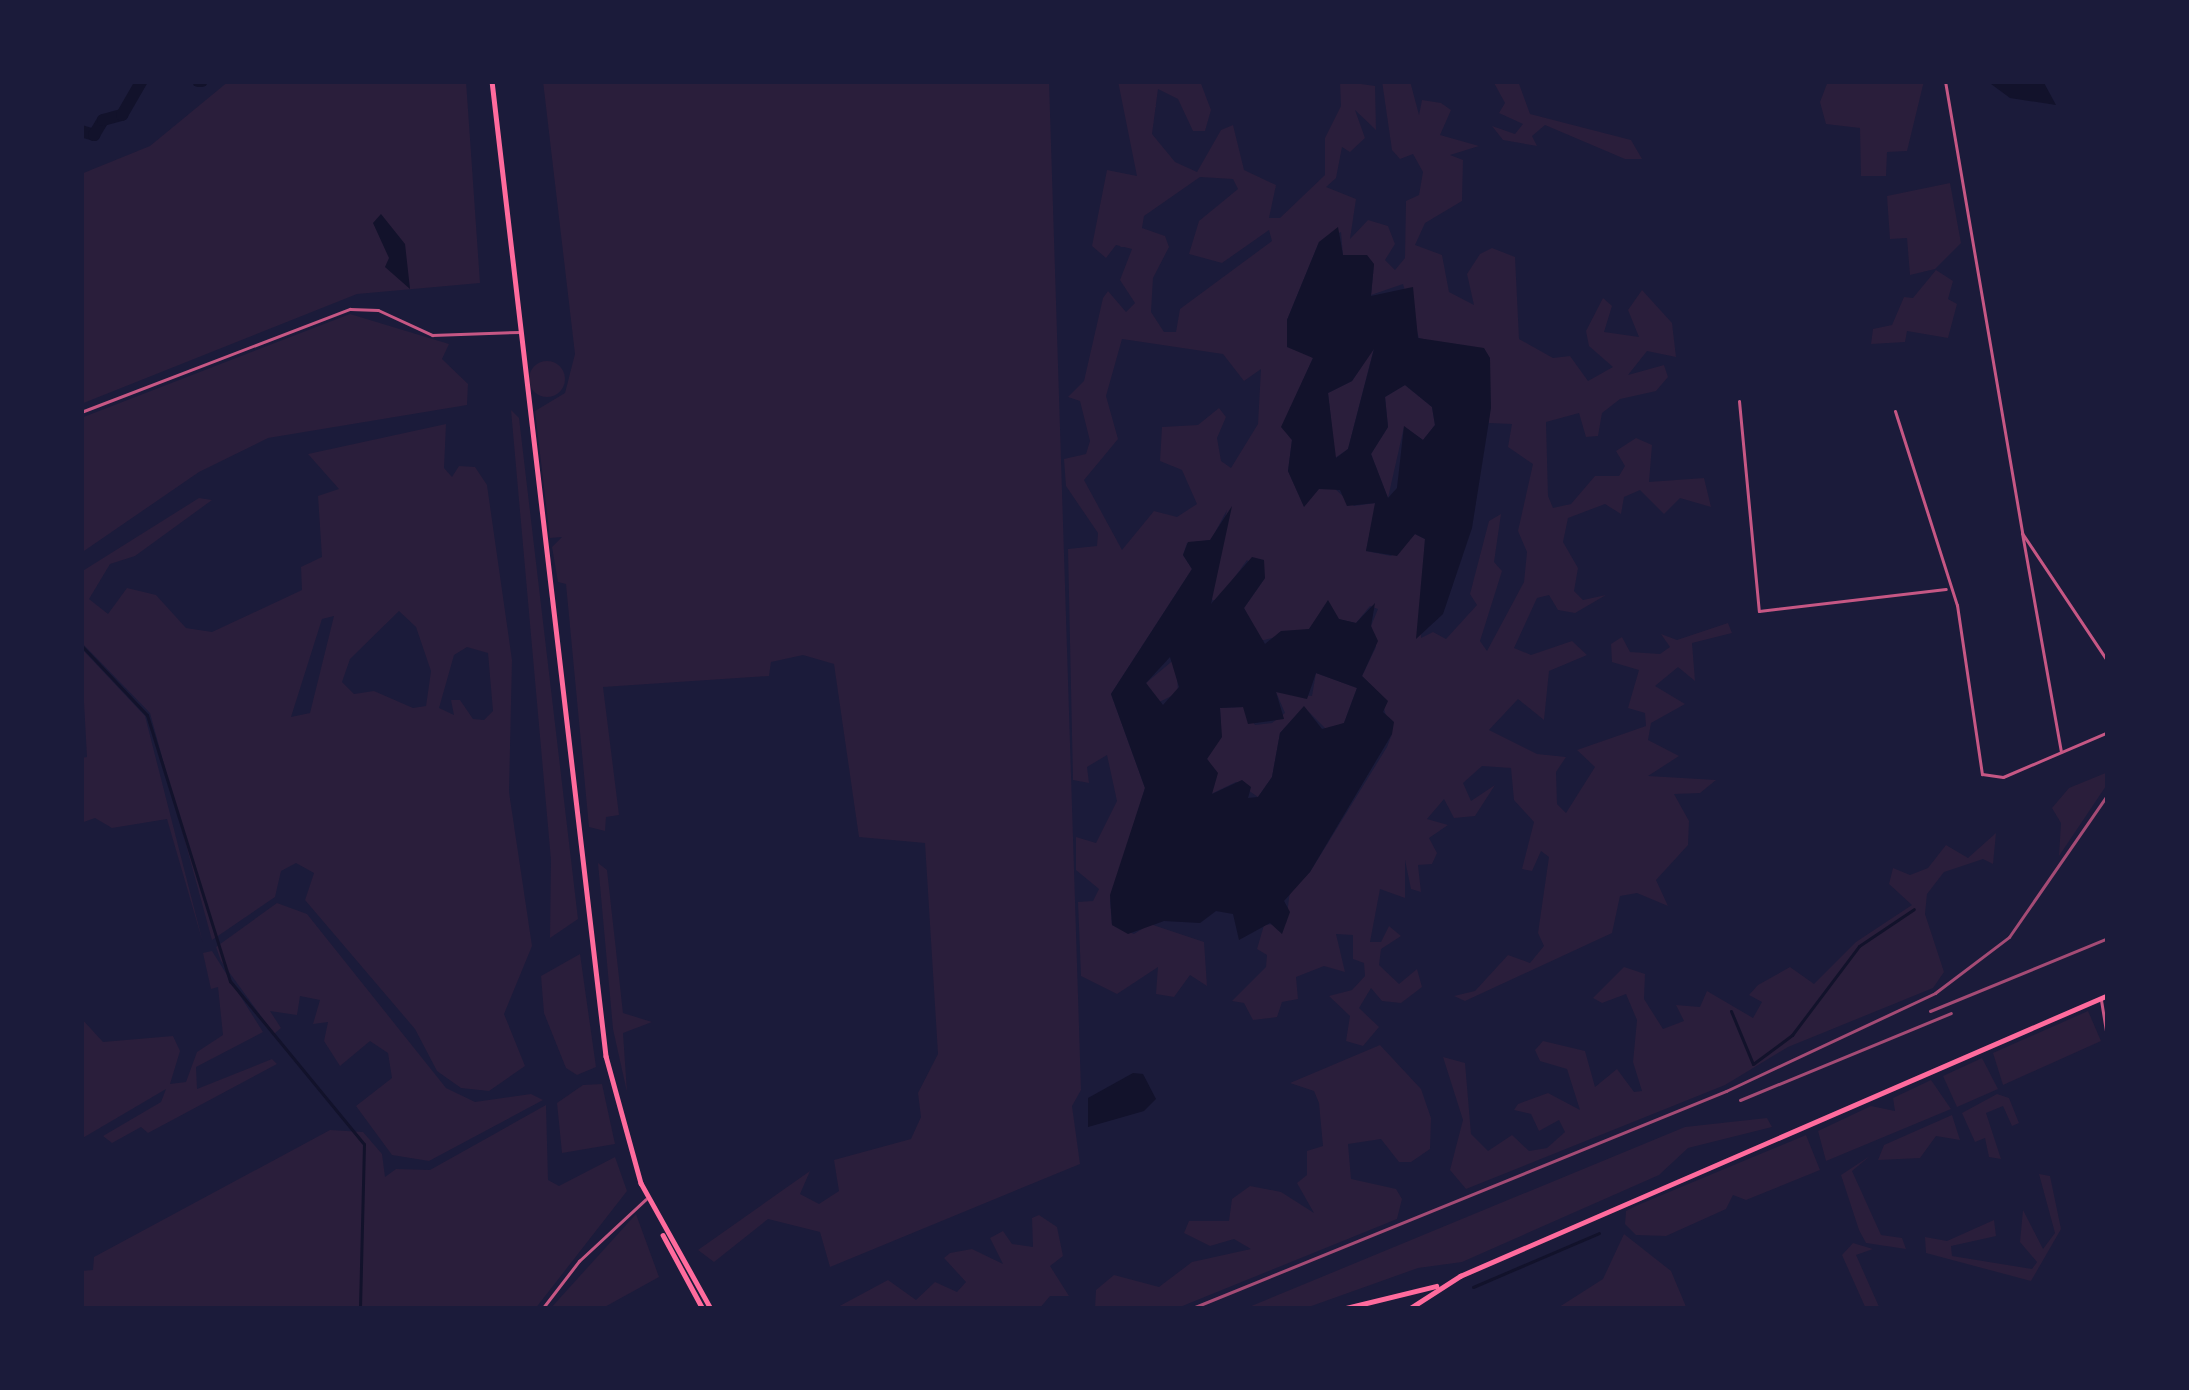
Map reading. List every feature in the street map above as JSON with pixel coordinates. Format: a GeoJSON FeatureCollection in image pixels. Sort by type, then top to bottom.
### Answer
{"type":"FeatureCollection","features":[{"type":"Feature","properties":{"kind":"main road"},"geometry":{"type":"LineString","coordinates":[[492,81],[606,1056],[648,1198],[707,1309]]}},
{"type":"Feature","properties":{"kind":"main road"},"geometry":{"type":"LineString","coordinates":[[1343,1309],[1441,1285],[2104,996]]}},
{"type":"Feature","properties":{"kind":"main road"},"geometry":{"type":"LineString","coordinates":[[1409,1309],[1441,1285]]}},
{"type":"Feature","properties":{"kind":"main road"},"geometry":{"type":"LineString","coordinates":[[1343,1309],[1355,1309]]}},
{"type":"Feature","properties":{"kind":"street"},"geometry":{"type":"LineString","coordinates":[[1946,81],[2062,754]]}},
{"type":"Feature","properties":{"kind":"street"},"geometry":{"type":"LineString","coordinates":[[81,412],[350,309],[378,310],[432,335],[521,332]]}},
{"type":"Feature","properties":{"kind":"street"},"geometry":{"type":"LineString","coordinates":[[1739,401],[1759,611],[1948,589]]}},
{"type":"Feature","properties":{"kind":"street"},"geometry":{"type":"LineString","coordinates":[[1895,411],[1948,589],[1985,776],[2062,754],[2108,732]]}},
{"type":"Feature","properties":{"kind":"street"},"geometry":{"type":"LineString","coordinates":[[2021,533],[2108,662]]}},
{"type":"Feature","properties":{"kind":"street"},"geometry":{"type":"LineString","coordinates":[[2104,996],[2108,1043]]}},
{"type":"Feature","properties":{"kind":"street"},"geometry":{"type":"LineString","coordinates":[[542,1309],[593,1245],[648,1198]]}},
{"type":"Feature","properties":{"kind":"shaded area"},"geometry":{"type":"Polygon","coordinates":[[[229,81],[466,81],[480,283],[357,294],[81,404],[81,174],[150,146],[229,81]]]}},
{"type":"Feature","properties":{"kind":"shaded area"},"geometry":{"type":"Polygon","coordinates":[[[543,81],[1049,81],[1081,1090],[1072,1106],[1080,1164],[830,1267],[820,1232],[768,1219],[714,1262],[698,1250],[810,1171],[800,1194],[819,1204],[839,1191],[834,1160],[911,1139],[921,1117],[918,1093],[938,1054],[925,843],[859,837],[834,664],[803,655],[771,662],[769,676],[603,687],[619,815],[606,817],[605,831],[589,827],[566,584],[558,582],[552,547],[562,537],[550,538],[535,411],[565,393],[575,354],[543,81]]]}},
{"type":"Feature","properties":{"kind":"shaded area"},"geometry":{"type":"Polygon","coordinates":[[[1118,81],[1200,81],[1211,110],[1205,131],[1193,131],[1178,99],[1158,89],[1152,134],[1175,162],[1197,172],[1221,130],[1233,125],[1244,170],[1276,185],[1269,218],[1280,218],[1325,175],[1325,138],[1341,106],[1340,81],[1375,86],[1376,130],[1355,110],[1365,138],[1350,152],[1342,147],[1336,178],[1326,187],[1356,199],[1350,239],[1368,220],[1388,226],[1395,244],[1385,260],[1395,270],[1405,258],[1406,201],[1419,195],[1423,172],[1413,154],[1400,159],[1392,150],[1382,81],[1410,81],[1419,115],[1422,100],[1451,110],[1440,135],[1479,146],[1450,155],[1463,160],[1462,201],[1425,223],[1415,245],[1442,255],[1449,292],[1474,305],[1467,274],[1480,254],[1492,248],[1515,257],[1519,339],[1553,358],[1570,356],[1588,381],[1613,367],[1589,346],[1586,331],[1603,298],[1612,306],[1604,332],[1639,337],[1628,310],[1642,290],[1672,323],[1676,357],[1647,351],[1628,375],[1664,365],[1668,377],[1656,391],[1620,399],[1602,413],[1598,436],[1586,437],[1579,413],[1546,422],[1548,496],[1553,508],[1571,504],[1595,476],[1619,476],[1625,466],[1616,451],[1636,438],[1652,445],[1649,482],[1704,478],[1711,507],[1680,498],[1664,514],[1640,490],[1624,497],[1621,514],[1605,504],[1568,518],[1563,542],[1578,568],[1574,591],[1583,600],[1606,595],[1575,613],[1558,610],[1549,595],[1537,598],[1514,648],[1531,655],[1572,641],[1587,655],[1549,671],[1544,720],[1518,699],[1489,730],[1537,754],[1566,757],[1556,772],[1557,804],[1566,813],[1595,767],[1577,750],[1646,726],[1645,713],[1628,708],[1639,670],[1612,662],[1611,644],[1622,637],[1630,652],[1660,654],[1670,647],[1661,634],[1677,640],[1728,623],[1732,633],[1692,643],[1695,681],[1678,667],[1655,686],[1685,704],[1651,723],[1648,740],[1679,756],[1648,776],[1716,780],[1700,793],[1674,794],[1689,821],[1688,845],[1656,880],[1668,906],[1637,893],[1620,896],[1612,933],[1465,1001],[1454,996],[1475,991],[1508,955],[1530,963],[1544,946],[1538,933],[1549,857],[1541,851],[1532,871],[1522,869],[1534,822],[1514,800],[1511,768],[1482,766],[1463,783],[1471,801],[1495,785],[1475,816],[1454,818],[1444,799],[1427,819],[1448,825],[1429,838],[1437,853],[1432,864],[1418,865],[1421,892],[1411,889],[1405,860],[1405,898],[1380,889],[1370,942],[1381,942],[1389,926],[1401,936],[1381,949],[1379,965],[1399,984],[1417,969],[1422,987],[1401,1003],[1382,1001],[1371,988],[1359,1008],[1379,1027],[1363,1046],[1346,1041],[1350,1016],[1329,996],[1352,990],[1365,976],[1364,963],[1353,959],[1353,935],[1336,934],[1345,972],[1324,966],[1296,977],[1298,999],[1282,1002],[1277,1017],[1253,1020],[1244,1003],[1232,1001],[1266,967],[1267,955],[1257,949],[1264,925],[1286,923],[1290,890],[1310,872],[1392,734],[1379,693],[1362,676],[1376,647],[1371,626],[1378,609],[1370,606],[1356,623],[1320,615],[1309,629],[1260,641],[1244,608],[1265,578],[1247,560],[1217,602],[1209,598],[1227,510],[1211,540],[1187,543],[1183,555],[1192,569],[1111,694],[1145,788],[1110,901],[1112,925],[1134,934],[1150,924],[1204,942],[1207,986],[1190,975],[1174,997],[1156,994],[1158,967],[1117,994],[1081,976],[1078,902],[1093,901],[1099,889],[1076,870],[1076,837],[1096,843],[1117,801],[1107,755],[1087,767],[1089,783],[1073,780],[1068,549],[1097,546],[1098,533],[1066,486],[1064,459],[1086,454],[1090,441],[1080,401],[1068,397],[1084,381],[1103,298],[1108,291],[1126,312],[1135,303],[1120,280],[1132,249],[1116,245],[1106,258],[1092,246],[1107,170],[1137,176],[1118,81]],[[1200,177],[1144,216],[1142,228],[1165,236],[1169,247],[1153,278],[1151,312],[1164,332],[1176,332],[1180,309],[1272,241],[1269,230],[1222,263],[1189,254],[1199,221],[1238,189],[1233,179],[1200,177]],[[1341,232],[1319,242],[1287,320],[1289,341],[1313,358],[1282,427],[1292,440],[1288,471],[1304,506],[1318,489],[1334,488],[1354,506],[1376,503],[1366,551],[1391,556],[1415,534],[1425,539],[1421,638],[1433,632],[1446,639],[1477,605],[1470,594],[1489,521],[1501,514],[1494,562],[1502,571],[1480,641],[1487,651],[1524,582],[1527,552],[1518,531],[1533,464],[1508,447],[1512,424],[1489,423],[1490,358],[1419,338],[1403,284],[1371,295],[1374,264],[1343,256],[1341,232]],[[1122,339],[1106,396],[1118,439],[1084,480],[1122,550],[1154,511],[1177,517],[1197,504],[1182,470],[1160,461],[1162,427],[1198,425],[1219,408],[1226,417],[1217,438],[1221,461],[1231,468],[1258,424],[1261,369],[1244,381],[1223,354],[1122,339]]]}},
{"type":"Feature","properties":{"kind":"shaded area"},"geometry":{"type":"Polygon","coordinates":[[[1493,81],[1518,81],[1530,114],[1631,140],[1642,159],[1625,159],[1545,125],[1532,136],[1537,146],[1503,140],[1492,126],[1515,134],[1523,124],[1499,113],[1505,103],[1493,81]]]}},
{"type":"Feature","properties":{"kind":"shaded area"},"geometry":{"type":"Polygon","coordinates":[[[1828,81],[1924,81],[1907,151],[1887,152],[1886,176],[1861,176],[1860,128],[1826,124],[1820,102],[1828,81]]]}},
{"type":"Feature","properties":{"kind":"shaded area"},"geometry":{"type":"Polygon","coordinates":[[[1987,81],[2043,81],[2056,105],[2010,98],[1987,81]]]}},
{"type":"Feature","properties":{"kind":"shaded area"},"geometry":{"type":"Polygon","coordinates":[[[1950,183],[1961,243],[1935,269],[1910,275],[1907,238],[1890,239],[1887,196],[1950,183]]]}},
{"type":"Feature","properties":{"kind":"shaded area"},"geometry":{"type":"Polygon","coordinates":[[[381,214],[405,244],[410,289],[385,267],[389,258],[373,223],[381,214]]]}},
{"type":"Feature","properties":{"kind":"shaded area"},"geometry":{"type":"Polygon","coordinates":[[[1338,227],[1343,255],[1367,255],[1374,264],[1371,296],[1413,287],[1418,338],[1484,348],[1490,358],[1491,408],[1472,528],[1443,614],[1416,639],[1425,539],[1415,534],[1397,556],[1366,551],[1375,503],[1347,506],[1340,490],[1319,489],[1304,507],[1288,471],[1292,440],[1281,427],[1313,358],[1287,347],[1287,320],[1319,242],[1338,227]],[[1374,349],[1352,381],[1328,393],[1336,458],[1348,449],[1374,349]],[[1405,385],[1385,397],[1388,427],[1371,454],[1388,498],[1397,488],[1404,426],[1423,440],[1435,425],[1432,407],[1405,385]]]}},
{"type":"Feature","properties":{"kind":"shaded area"},"geometry":{"type":"Polygon","coordinates":[[[1936,270],[1953,281],[1948,299],[1957,304],[1948,338],[1907,331],[1905,342],[1871,344],[1873,329],[1892,325],[1904,297],[1913,298],[1936,270]]]}},
{"type":"Feature","properties":{"kind":"shaded area"},"geometry":{"type":"Polygon","coordinates":[[[350,314],[449,344],[442,359],[468,384],[467,405],[268,438],[199,472],[81,553],[81,418],[350,314]]]}},
{"type":"Feature","properties":{"kind":"shaded area"},"geometry":{"type":"Polygon","coordinates":[[[1374,348],[1348,449],[1335,458],[1328,393],[1352,381],[1374,348]]]}},
{"type":"Feature","properties":{"kind":"shaded area"},"geometry":{"type":"Polygon","coordinates":[[[547,361],[559,367],[565,379],[559,391],[547,397],[535,391],[529,379],[535,367],[547,361]]]}},
{"type":"Feature","properties":{"kind":"shaded area"},"geometry":{"type":"Polygon","coordinates":[[[1405,385],[1432,407],[1435,425],[1423,440],[1404,427],[1388,498],[1371,454],[1388,427],[1385,397],[1405,385]]]}},
{"type":"Feature","properties":{"kind":"shaded area"},"geometry":{"type":"Polygon","coordinates":[[[511,410],[519,418],[578,919],[550,938],[551,860],[511,410]]]}},
{"type":"Feature","properties":{"kind":"shaded area"},"geometry":{"type":"Polygon","coordinates":[[[446,424],[444,468],[452,477],[459,466],[475,467],[487,485],[512,660],[509,792],[532,946],[504,1014],[525,1066],[489,1091],[461,1088],[437,1071],[415,1029],[305,900],[314,873],[296,863],[281,871],[275,897],[212,940],[150,713],[81,642],[81,572],[199,498],[212,500],[135,556],[110,564],[89,599],[108,614],[127,588],[156,595],[186,628],[212,632],[302,590],[301,567],[322,557],[318,496],[339,489],[308,454],[446,424]],[[399,611],[350,659],[342,682],[354,694],[374,691],[413,708],[426,706],[431,671],[416,627],[399,611]],[[334,616],[322,619],[291,717],[310,713],[334,616]],[[467,647],[454,655],[439,708],[454,715],[451,700],[460,700],[473,719],[484,720],[493,711],[488,653],[467,647]]]}},
{"type":"Feature","properties":{"kind":"shaded area"},"geometry":{"type":"Polygon","coordinates":[[[1232,506],[1211,604],[1252,557],[1264,560],[1265,578],[1244,608],[1265,644],[1281,631],[1309,629],[1328,600],[1339,619],[1356,623],[1375,603],[1371,626],[1378,641],[1362,676],[1388,701],[1383,712],[1394,722],[1392,734],[1310,872],[1284,901],[1290,912],[1282,934],[1270,923],[1239,940],[1233,914],[1216,911],[1200,923],[1164,921],[1128,934],[1112,925],[1110,895],[1145,788],[1111,694],[1192,569],[1183,555],[1188,542],[1210,540],[1232,506]],[[1170,657],[1146,683],[1163,705],[1179,687],[1170,657]],[[1316,673],[1307,699],[1276,692],[1284,719],[1248,724],[1243,707],[1220,708],[1222,737],[1207,759],[1218,773],[1212,794],[1242,780],[1251,787],[1248,798],[1258,797],[1272,777],[1280,733],[1304,706],[1322,729],[1344,723],[1357,688],[1316,673]]]}},
{"type":"Feature","properties":{"kind":"shaded area"},"geometry":{"type":"Polygon","coordinates":[[[81,648],[145,716],[203,943],[167,819],[112,828],[95,818],[81,823],[81,758],[87,757],[81,648]]]}},
{"type":"Feature","properties":{"kind":"shaded area"},"geometry":{"type":"Polygon","coordinates":[[[1176,658],[1178,693],[1157,703],[1146,683],[1176,658]]]}},
{"type":"Feature","properties":{"kind":"shaded area"},"geometry":{"type":"Polygon","coordinates":[[[1316,673],[1357,688],[1344,723],[1328,731],[1304,707],[1280,733],[1272,777],[1258,797],[1236,782],[1211,794],[1216,778],[1207,758],[1221,731],[1220,708],[1244,707],[1255,725],[1272,723],[1285,713],[1276,692],[1312,696],[1316,673]]]}},
{"type":"Feature","properties":{"kind":"shaded area"},"geometry":{"type":"Polygon","coordinates":[[[2108,772],[2108,783],[2059,856],[2061,823],[2052,808],[2069,788],[2108,772]]]}},
{"type":"Feature","properties":{"kind":"shaded area"},"geometry":{"type":"Polygon","coordinates":[[[1996,833],[1993,864],[1983,859],[1944,872],[1927,894],[1925,914],[1944,972],[1933,988],[1788,1047],[1725,1085],[1466,1189],[1450,1170],[1463,1120],[1443,1057],[1465,1063],[1471,1134],[1488,1151],[1512,1135],[1529,1151],[1547,1148],[1565,1132],[1559,1120],[1539,1131],[1531,1114],[1514,1110],[1518,1104],[1548,1093],[1580,1110],[1567,1069],[1540,1061],[1535,1050],[1543,1041],[1585,1051],[1595,1087],[1617,1069],[1634,1092],[1642,1091],[1633,1062],[1637,1020],[1626,994],[1602,1003],[1593,998],[1624,967],[1645,974],[1644,999],[1663,1029],[1684,1021],[1676,1005],[1700,1007],[1707,991],[1753,1018],[1762,1002],[1749,995],[1758,985],[1790,967],[1814,984],[1856,942],[1912,905],[1889,884],[1893,868],[1910,875],[1928,868],[1946,845],[1968,858],[1996,833]]]}},
{"type":"Feature","properties":{"kind":"shaded area"},"geometry":{"type":"Polygon","coordinates":[[[598,863],[607,870],[623,1013],[652,1022],[623,1033],[627,1092],[613,1029],[598,863]]]}},
{"type":"Feature","properties":{"kind":"shaded area"},"geometry":{"type":"Polygon","coordinates":[[[277,903],[307,914],[446,1088],[475,1102],[531,1094],[543,1100],[429,1161],[392,1155],[356,1106],[392,1078],[388,1053],[370,1041],[340,1066],[324,1041],[328,1022],[313,1024],[320,1000],[300,996],[297,1015],[270,1011],[281,1028],[274,1034],[221,961],[216,947],[277,903]]]}},
{"type":"Feature","properties":{"kind":"shaded area"},"geometry":{"type":"Polygon","coordinates":[[[212,951],[263,1032],[196,1067],[197,1089],[272,1059],[277,1064],[148,1133],[141,1127],[112,1143],[103,1136],[161,1102],[166,1089],[81,1139],[81,1018],[103,1042],[173,1036],[180,1051],[170,1084],[186,1082],[197,1052],[223,1035],[218,987],[211,989],[203,953],[212,951]]]}},
{"type":"Feature","properties":{"kind":"shaded area"},"geometry":{"type":"Polygon","coordinates":[[[580,954],[596,1067],[577,1075],[566,1068],[544,1013],[541,976],[580,954]]]}},
{"type":"Feature","properties":{"kind":"shaded area"},"geometry":{"type":"Polygon","coordinates":[[[2088,1011],[2101,1041],[2003,1085],[1993,1053],[2088,1011]]]}},
{"type":"Feature","properties":{"kind":"shaded area"},"geometry":{"type":"Polygon","coordinates":[[[1380,1045],[1421,1089],[1431,1118],[1430,1149],[1411,1162],[1399,1162],[1381,1139],[1348,1144],[1351,1179],[1396,1189],[1402,1199],[1397,1219],[1175,1309],[1095,1309],[1096,1290],[1114,1275],[1159,1287],[1192,1262],[1251,1249],[1234,1239],[1210,1246],[1184,1233],[1189,1221],[1229,1221],[1232,1199],[1250,1186],[1281,1192],[1314,1213],[1297,1183],[1307,1175],[1307,1151],[1323,1146],[1319,1103],[1314,1091],[1290,1083],[1380,1045]]]}},
{"type":"Feature","properties":{"kind":"shaded area"},"geometry":{"type":"Polygon","coordinates":[[[1982,1058],[1998,1089],[1957,1107],[1943,1076],[1982,1058]]]}},
{"type":"Feature","properties":{"kind":"shaded area"},"geometry":{"type":"Polygon","coordinates":[[[1133,1073],[1143,1074],[1156,1099],[1144,1111],[1088,1127],[1088,1098],[1133,1073]]]}},
{"type":"Feature","properties":{"kind":"shaded area"},"geometry":{"type":"Polygon","coordinates":[[[1931,1080],[1951,1109],[1826,1161],[1818,1131],[1871,1106],[1895,1111],[1893,1098],[1931,1080]]]}},
{"type":"Feature","properties":{"kind":"shaded area"},"geometry":{"type":"Polygon","coordinates":[[[602,1084],[615,1144],[562,1153],[557,1103],[583,1085],[602,1084]]]}},
{"type":"Feature","properties":{"kind":"shaded area"},"geometry":{"type":"Polygon","coordinates":[[[1997,1094],[2009,1098],[2019,1123],[2012,1126],[2003,1106],[1986,1113],[2001,1159],[1989,1157],[1985,1138],[1975,1142],[1962,1113],[1997,1094]]]}},
{"type":"Feature","properties":{"kind":"shaded area"},"geometry":{"type":"Polygon","coordinates":[[[546,1105],[548,1180],[559,1186],[615,1157],[627,1191],[535,1309],[81,1309],[81,1271],[93,1270],[94,1257],[330,1130],[363,1132],[382,1154],[385,1177],[396,1169],[430,1170],[546,1105]]]}},
{"type":"Feature","properties":{"kind":"shaded area"},"geometry":{"type":"Polygon","coordinates":[[[1952,1115],[1960,1140],[1936,1136],[1920,1158],[1878,1160],[1884,1145],[1952,1115]]]}},
{"type":"Feature","properties":{"kind":"shaded area"},"geometry":{"type":"Polygon","coordinates":[[[1767,1118],[1772,1127],[1688,1148],[1659,1175],[1462,1262],[1418,1268],[1303,1309],[1244,1309],[1685,1127],[1767,1118]]]}},
{"type":"Feature","properties":{"kind":"shaded area"},"geometry":{"type":"Polygon","coordinates":[[[1806,1135],[1820,1170],[1746,1200],[1733,1195],[1726,1209],[1666,1236],[1636,1235],[1625,1224],[1626,1211],[1638,1205],[1806,1135]]]}},
{"type":"Feature","properties":{"kind":"shaded area"},"geometry":{"type":"Polygon","coordinates":[[[1870,1156],[1852,1171],[1881,1235],[1902,1238],[1906,1249],[1866,1243],[1859,1230],[1841,1175],[1870,1156]]]}},
{"type":"Feature","properties":{"kind":"shaded area"},"geometry":{"type":"Polygon","coordinates":[[[2039,1174],[2050,1176],[2061,1229],[2031,1281],[1926,1253],[1925,1237],[1947,1241],[1994,1220],[1996,1236],[1951,1246],[1952,1256],[2032,1269],[2037,1262],[2020,1242],[2023,1210],[2043,1249],[2055,1233],[2039,1174]]]}},
{"type":"Feature","properties":{"kind":"shaded area"},"geometry":{"type":"Polygon","coordinates":[[[636,1214],[659,1277],[601,1309],[550,1309],[636,1214]]]}},
{"type":"Feature","properties":{"kind":"shaded area"},"geometry":{"type":"Polygon","coordinates":[[[1039,1215],[1057,1227],[1063,1256],[1050,1266],[1069,1296],[1050,1296],[1039,1309],[834,1309],[888,1280],[916,1300],[935,1282],[957,1292],[966,1282],[944,1258],[972,1249],[1003,1264],[990,1238],[1003,1231],[1012,1244],[1033,1247],[1032,1218],[1039,1215]]]}},
{"type":"Feature","properties":{"kind":"shaded area"},"geometry":{"type":"Polygon","coordinates":[[[1624,1234],[1671,1271],[1687,1309],[1556,1309],[1603,1279],[1624,1234]]]}},
{"type":"Feature","properties":{"kind":"shaded area"},"geometry":{"type":"Polygon","coordinates":[[[1853,1243],[1873,1249],[1856,1255],[1880,1309],[1866,1309],[1842,1255],[1853,1243]]]}},
{"type":"Feature","properties":{"kind":"waterway"},"geometry":{"type":"LineString","coordinates":[[81,131],[94,135],[103,120],[122,115],[142,81]]}},
{"type":"Feature","properties":{"kind":"waterway"},"geometry":{"type":"LineString","coordinates":[[81,645],[147,715],[230,981],[364,1144],[360,1309]]}},
{"type":"Feature","properties":{"kind":"waterway"},"geometry":{"type":"LineString","coordinates":[[1731,1011],[1753,1064],[1792,1035],[1859,946],[1914,909]]}},
{"type":"Feature","properties":{"kind":"waterway"},"geometry":{"type":"LineString","coordinates":[[1473,1287],[1599,1233]]}},
{"type":"Feature","properties":{"kind":"railway"},"geometry":{"type":"LineString","coordinates":[[1190,1309],[1726,1091],[1935,993],[2009,937],[2108,794]]}},
{"type":"Feature","properties":{"kind":"railway"},"geometry":{"type":"LineString","coordinates":[[1930,1011],[2108,938]]}},
{"type":"Feature","properties":{"kind":"railway"},"geometry":{"type":"LineString","coordinates":[[1740,1100],[1951,1013]]}}]}
